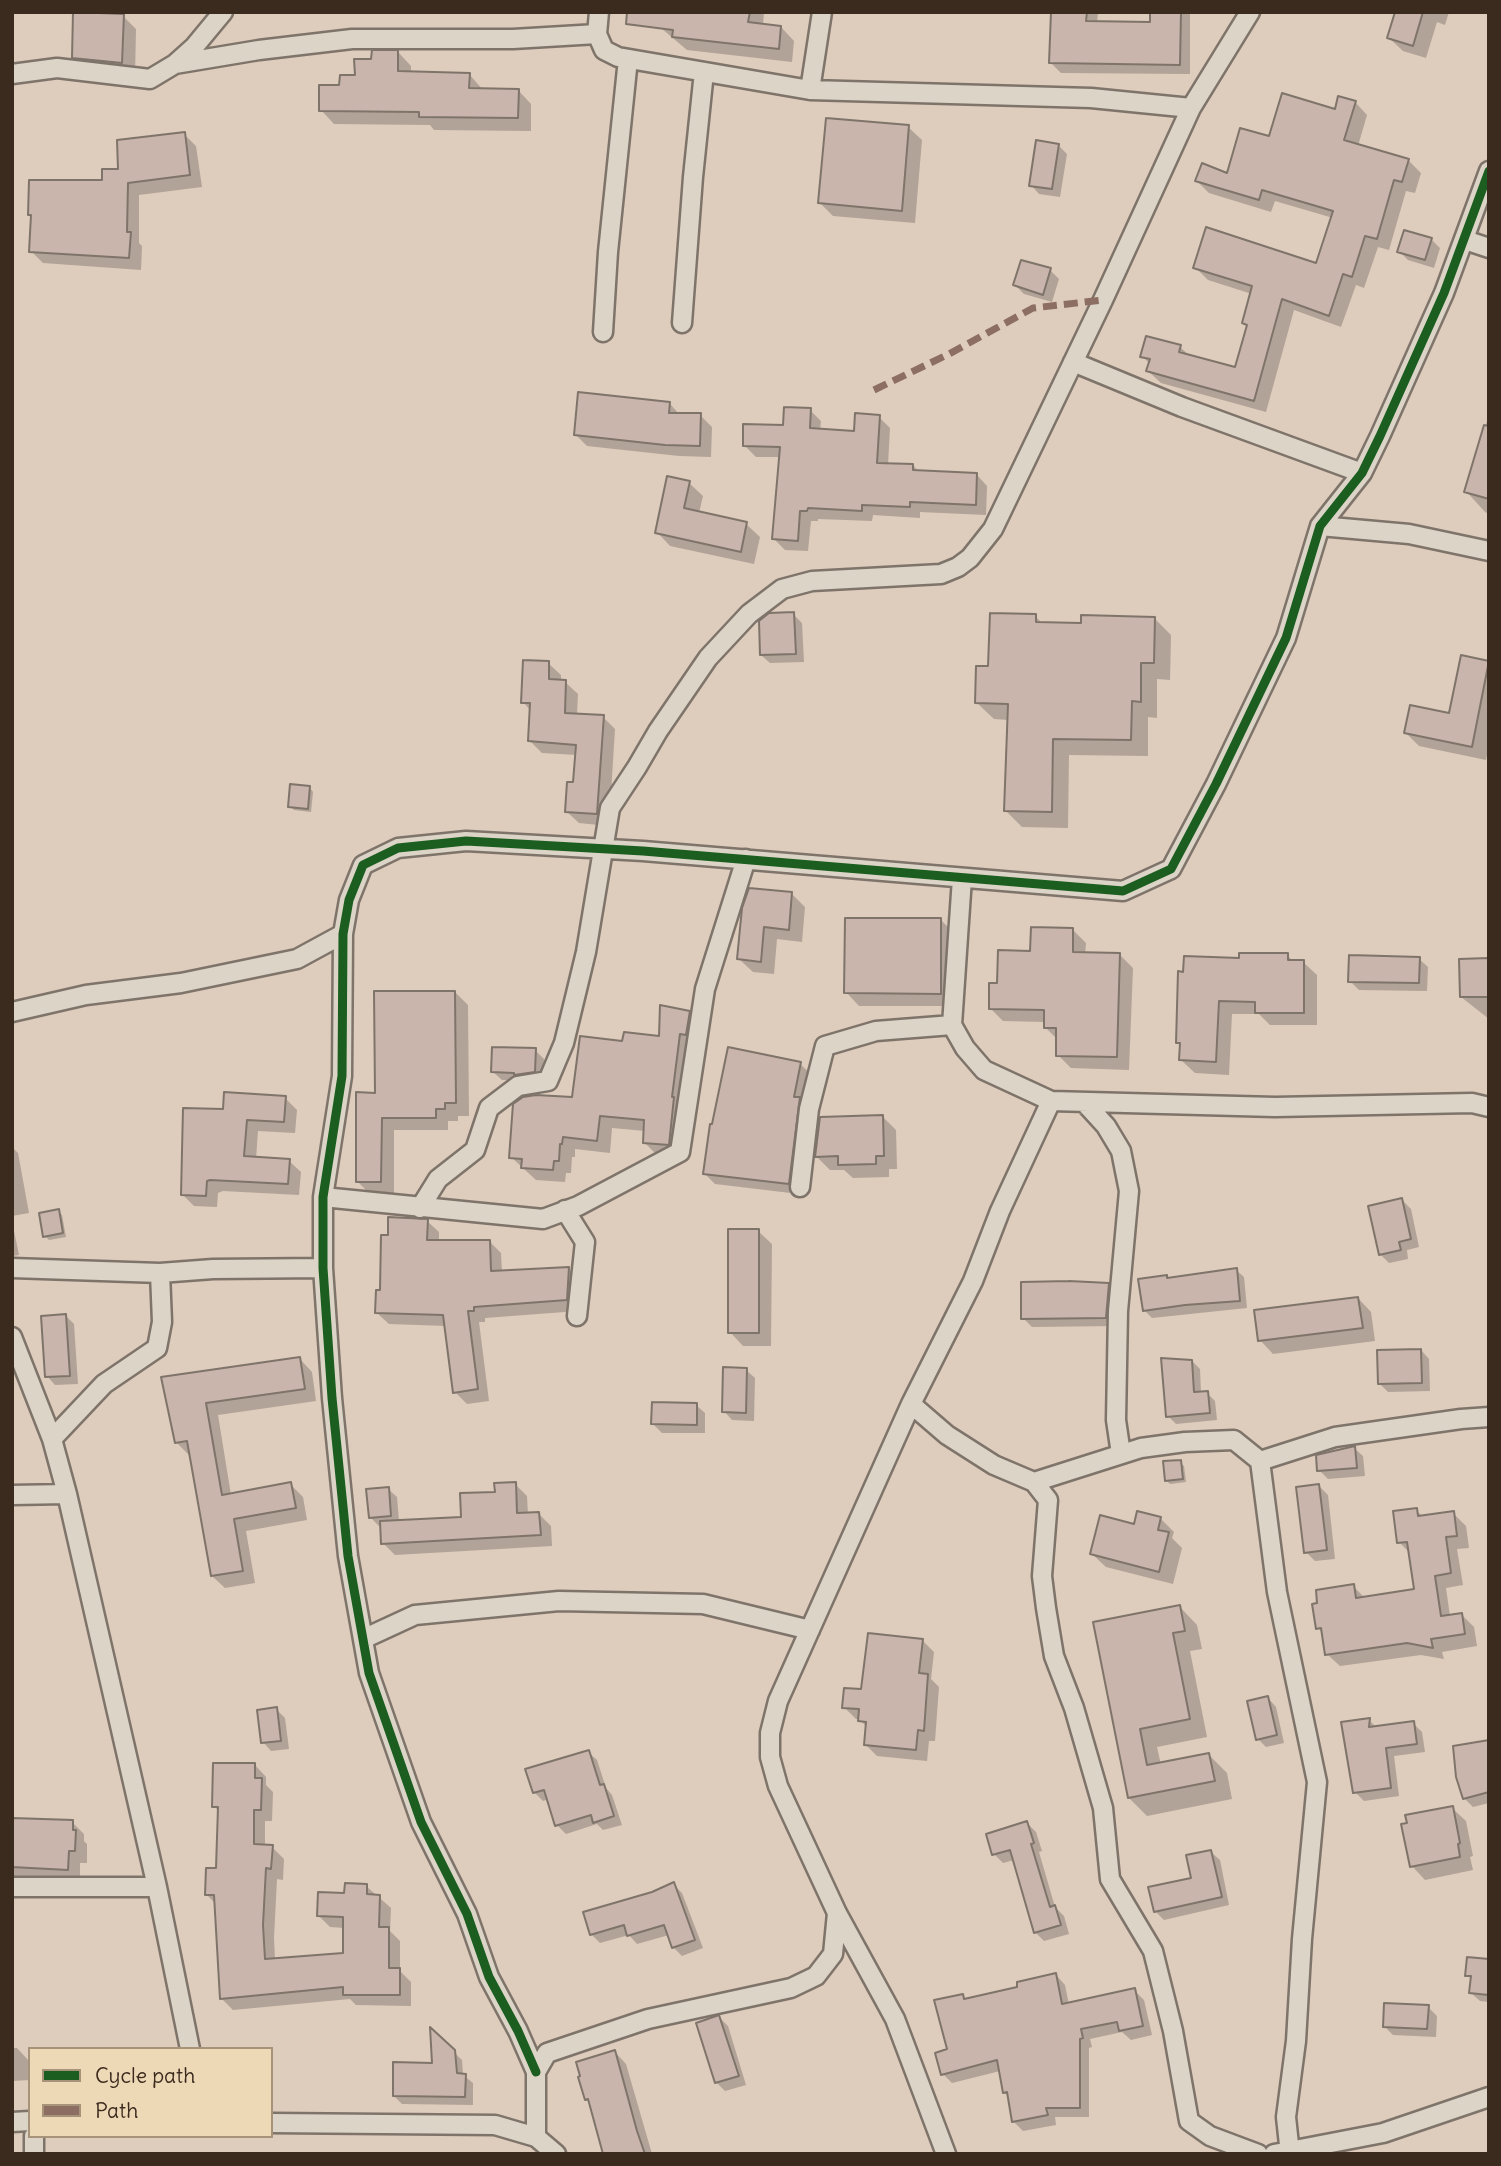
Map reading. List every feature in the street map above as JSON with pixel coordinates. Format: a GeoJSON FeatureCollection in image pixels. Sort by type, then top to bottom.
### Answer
{"type":"FeatureCollection","features":[{"type":"Feature","properties":{"kind":"street"},"geometry":{"type":"LineString","coordinates":[[12,74],[57,68],[150,79],[175,64],[194,47],[223,12]]}},
{"type":"Feature","properties":{"kind":"street"},"geometry":{"type":"LineString","coordinates":[[599,12],[597,34],[604,50],[618,57],[810,90],[1091,98],[1191,108]]}},
{"type":"Feature","properties":{"kind":"street"},"geometry":{"type":"LineString","coordinates":[[810,90],[822,12]]}},
{"type":"Feature","properties":{"kind":"street"},"geometry":{"type":"LineString","coordinates":[[420,1208],[438,1179],[475,1150],[489,1108],[518,1086],[548,1081],[564,1043],[586,952],[610,808],[708,658],[749,614],[782,589],[799,583],[941,574],[970,558],[993,529],[1191,108],[1250,12]]}},
{"type":"Feature","properties":{"kind":"street"},"geometry":{"type":"LineString","coordinates":[[175,64],[259,50],[352,39],[513,39],[597,34]]}},
{"type":"Feature","properties":{"kind":"street"},"geometry":{"type":"LineString","coordinates":[[603,332],[608,253],[628,59]]}},
{"type":"Feature","properties":{"kind":"street"},"geometry":{"type":"LineString","coordinates":[[682,323],[704,72]]}},
{"type":"Feature","properties":{"kind":"street"},"geometry":{"type":"LineString","coordinates":[[536,2137],[536,2072],[489,1977],[467,1914],[421,1822],[369,1673],[348,1556],[332,1398],[323,1268],[324,1197],[342,1076],[343,934],[349,900],[363,865],[398,848],[466,841],[746,859],[1123,891],[1171,869],[1216,784],[1286,638],[1320,526],[1362,474],[1444,293],[1489,171]]}},
{"type":"Feature","properties":{"kind":"street"},"geometry":{"type":"LineString","coordinates":[[1465,240],[1489,248]]}},
{"type":"Feature","properties":{"kind":"street"},"geometry":{"type":"LineString","coordinates":[[1073,362],[1182,407],[1362,474]]}},
{"type":"Feature","properties":{"kind":"street"},"geometry":{"type":"LineString","coordinates":[[1320,526],[1409,534],[1489,551]]}},
{"type":"Feature","properties":{"kind":"street"},"geometry":{"type":"LineString","coordinates":[[324,1197],[543,1219],[680,1152],[705,989],[746,859]]}},
{"type":"Feature","properties":{"kind":"street"},"geometry":{"type":"LineString","coordinates":[[962,878],[952,1025],[965,1048],[984,1070],[1051,1101],[1275,1107],[1472,1103],[1489,1107]]}},
{"type":"Feature","properties":{"kind":"street"},"geometry":{"type":"LineString","coordinates":[[12,1012],[86,995],[181,983],[297,959],[343,934]]}},
{"type":"Feature","properties":{"kind":"street"},"geometry":{"type":"LineString","coordinates":[[800,1188],[809,1109],[825,1046],[876,1031],[952,1025]]}},
{"type":"Feature","properties":{"kind":"street"},"geometry":{"type":"LineString","coordinates":[[946,2154],[895,2019],[837,1913],[778,1786],[770,1757],[770,1733],[778,1702],[810,1630],[911,1404],[973,1281],[1000,1212],[1051,1101]]}},
{"type":"Feature","properties":{"kind":"street"},"geometry":{"type":"LineString","coordinates":[[1084,1102],[1106,1126],[1121,1151],[1129,1191],[1118,1311],[1116,1420],[1121,1454]]}},
{"type":"Feature","properties":{"kind":"street"},"geometry":{"type":"LineString","coordinates":[[565,1210],[585,1242],[577,1316]]}},
{"type":"Feature","properties":{"kind":"street"},"geometry":{"type":"LineString","coordinates":[[12,1268],[160,1273],[213,1269],[323,1268]]}},
{"type":"Feature","properties":{"kind":"street"},"geometry":{"type":"LineString","coordinates":[[52,1439],[104,1384],[157,1348],[162,1322],[160,1273]]}},
{"type":"Feature","properties":{"kind":"street"},"geometry":{"type":"LineString","coordinates":[[12,1337],[52,1439],[67,1493],[157,1886],[190,2047]]}},
{"type":"Feature","properties":{"kind":"street"},"geometry":{"type":"LineString","coordinates":[[911,1404],[947,1435],[994,1465],[1034,1482],[1048,1500],[1042,1576],[1054,1656],[1074,1708],[1103,1808],[1110,1879],[1153,1951],[1173,2031],[1189,2121],[1210,2136],[1245,2152]]}},
{"type":"Feature","properties":{"kind":"street"},"geometry":{"type":"LineString","coordinates":[[1260,1461],[1335,1437],[1433,1422],[1489,1417]]}},
{"type":"Feature","properties":{"kind":"street"},"geometry":{"type":"LineString","coordinates":[[1034,1482],[1141,1448],[1185,1442],[1234,1440],[1260,1461],[1277,1592],[1317,1782],[1284,2153],[1383,2133],[1489,2096]]}},
{"type":"Feature","properties":{"kind":"street"},"geometry":{"type":"LineString","coordinates":[[12,1495],[67,1493]]}},
{"type":"Feature","properties":{"kind":"street"},"geometry":{"type":"LineString","coordinates":[[363,1639],[415,1615],[559,1601],[703,1604],[810,1630]]}},
{"type":"Feature","properties":{"kind":"street"},"geometry":{"type":"LineString","coordinates":[[12,1887],[157,1886]]}},
{"type":"Feature","properties":{"kind":"street"},"geometry":{"type":"LineString","coordinates":[[536,2072],[547,2053],[648,2019],[791,1988],[816,1976],[833,1954],[837,1913]]}},
{"type":"Feature","properties":{"kind":"street"},"geometry":{"type":"LineString","coordinates":[[273,2123],[495,2125],[536,2137],[556,2154]]}},
{"type":"Feature","properties":{"kind":"building"},"geometry":{"type":"Polygon","coordinates":[[[73,12],[124,14],[122,63],[72,58],[73,12]]]}},
{"type":"Feature","properties":{"kind":"building"},"geometry":{"type":"Polygon","coordinates":[[[627,12],[750,12],[748,22],[781,26],[779,49],[672,37],[673,30],[626,24],[627,12]]]}},
{"type":"Feature","properties":{"kind":"building"},"geometry":{"type":"Polygon","coordinates":[[[1051,12],[1087,12],[1086,21],[1150,22],[1150,12],[1181,12],[1180,65],[1049,63],[1051,12]]]}},
{"type":"Feature","properties":{"kind":"building"},"geometry":{"type":"Polygon","coordinates":[[[1395,12],[1423,12],[1413,46],[1387,38],[1395,12]]]}},
{"type":"Feature","properties":{"kind":"building"},"geometry":{"type":"Polygon","coordinates":[[[372,50],[398,50],[398,71],[470,73],[469,88],[519,89],[518,118],[419,117],[419,112],[319,111],[319,85],[339,85],[340,75],[355,75],[354,59],[371,59],[372,50]]]}},
{"type":"Feature","properties":{"kind":"building"},"geometry":{"type":"Polygon","coordinates":[[[1282,93],[1335,109],[1338,96],[1356,101],[1344,140],[1409,159],[1402,182],[1394,180],[1377,239],[1365,236],[1352,277],[1343,274],[1329,316],[1282,299],[1254,401],[1146,371],[1150,359],[1140,357],[1146,336],[1181,345],[1179,352],[1235,367],[1247,325],[1242,323],[1252,286],[1193,268],[1206,227],[1316,263],[1333,211],[1262,190],[1259,200],[1195,181],[1202,163],[1227,173],[1240,128],[1269,136],[1282,93]]]}},
{"type":"Feature","properties":{"kind":"building"},"geometry":{"type":"Polygon","coordinates":[[[826,118],[909,125],[902,211],[818,203],[826,118]]]}},
{"type":"Feature","properties":{"kind":"building"},"geometry":{"type":"Polygon","coordinates":[[[185,132],[190,175],[128,183],[127,232],[131,232],[129,258],[29,252],[29,180],[102,180],[102,169],[118,169],[117,140],[185,132]]]}},
{"type":"Feature","properties":{"kind":"building"},"geometry":{"type":"Polygon","coordinates":[[[1036,140],[1059,144],[1052,189],[1029,186],[1036,140]]]}},
{"type":"Feature","properties":{"kind":"building"},"geometry":{"type":"Polygon","coordinates":[[[1404,230],[1432,238],[1425,260],[1397,252],[1404,230]]]}},
{"type":"Feature","properties":{"kind":"building"},"geometry":{"type":"Polygon","coordinates":[[[1021,260],[1051,268],[1043,295],[1013,285],[1021,260]]]}},
{"type":"Feature","properties":{"kind":"building"},"geometry":{"type":"Polygon","coordinates":[[[578,392],[670,402],[669,413],[701,413],[700,446],[574,435],[578,392]]]}},
{"type":"Feature","properties":{"kind":"building"},"geometry":{"type":"Polygon","coordinates":[[[784,407],[811,408],[810,428],[854,431],[855,413],[880,415],[877,463],[913,464],[913,470],[977,473],[976,505],[910,502],[910,507],[862,505],[862,511],[808,508],[807,511],[800,511],[798,541],[772,539],[780,447],[743,446],[743,424],[783,425],[784,407]]]}},
{"type":"Feature","properties":{"kind":"building"},"geometry":{"type":"Polygon","coordinates":[[[1484,425],[1489,426],[1489,499],[1464,492],[1484,425]]]}},
{"type":"Feature","properties":{"kind":"building"},"geometry":{"type":"Polygon","coordinates":[[[667,476],[690,481],[684,508],[747,522],[741,552],[655,533],[667,476]]]}},
{"type":"Feature","properties":{"kind":"building"},"geometry":{"type":"Polygon","coordinates":[[[794,612],[796,654],[760,655],[759,621],[769,613],[794,612]]]}},
{"type":"Feature","properties":{"kind":"building"},"geometry":{"type":"Polygon","coordinates":[[[990,613],[1036,614],[1036,622],[1081,623],[1081,615],[1155,617],[1154,663],[1141,663],[1141,702],[1132,701],[1131,740],[1053,739],[1052,812],[1004,811],[1008,704],[975,703],[976,666],[988,666],[990,613]]]}},
{"type":"Feature","properties":{"kind":"building"},"geometry":{"type":"Polygon","coordinates":[[[1461,655],[1489,661],[1472,747],[1404,733],[1410,705],[1449,713],[1461,655]]]}},
{"type":"Feature","properties":{"kind":"building"},"geometry":{"type":"Polygon","coordinates":[[[523,660],[549,661],[549,679],[566,680],[565,713],[604,715],[597,814],[565,812],[567,782],[573,782],[576,745],[528,741],[530,703],[521,703],[523,660]]]}},
{"type":"Feature","properties":{"kind":"building"},"geometry":{"type":"Polygon","coordinates":[[[290,784],[310,786],[308,809],[288,807],[290,784]]]}},
{"type":"Feature","properties":{"kind":"building"},"geometry":{"type":"Polygon","coordinates":[[[749,888],[792,892],[789,930],[764,927],[761,962],[737,959],[742,908],[749,888]]]}},
{"type":"Feature","properties":{"kind":"building"},"geometry":{"type":"Polygon","coordinates":[[[845,918],[941,918],[941,994],[844,993],[845,918]]]}},
{"type":"Feature","properties":{"kind":"building"},"geometry":{"type":"Polygon","coordinates":[[[1031,927],[1073,928],[1073,952],[1120,953],[1117,1057],[1056,1056],[1056,1028],[1044,1028],[1044,1010],[989,1009],[989,983],[997,983],[998,950],[1030,951],[1031,927]]]}},
{"type":"Feature","properties":{"kind":"building"},"geometry":{"type":"Polygon","coordinates":[[[1239,953],[1288,953],[1288,960],[1304,960],[1304,1013],[1255,1013],[1255,1002],[1219,1001],[1216,1062],[1179,1060],[1180,1043],[1176,1043],[1178,971],[1183,972],[1184,956],[1239,958],[1239,953]]]}},
{"type":"Feature","properties":{"kind":"building"},"geometry":{"type":"Polygon","coordinates":[[[1349,955],[1420,957],[1419,983],[1348,982],[1349,955]]]}},
{"type":"Feature","properties":{"kind":"building"},"geometry":{"type":"Polygon","coordinates":[[[1489,958],[1489,997],[1460,997],[1459,959],[1489,958]]]}},
{"type":"Feature","properties":{"kind":"building"},"geometry":{"type":"Polygon","coordinates":[[[374,991],[455,991],[456,1103],[445,1103],[445,1109],[436,1109],[436,1118],[382,1118],[381,1182],[356,1182],[356,1092],[375,1093],[374,991]]]}},
{"type":"Feature","properties":{"kind":"building"},"geometry":{"type":"Polygon","coordinates":[[[660,1005],[690,1011],[686,1035],[680,1034],[669,1145],[643,1143],[644,1120],[600,1116],[597,1141],[563,1137],[559,1161],[554,1161],[553,1170],[521,1168],[522,1159],[509,1158],[513,1104],[523,1097],[536,1095],[572,1097],[580,1036],[622,1041],[624,1032],[659,1036],[660,1005]]]}},
{"type":"Feature","properties":{"kind":"building"},"geometry":{"type":"Polygon","coordinates":[[[492,1047],[536,1048],[535,1072],[514,1075],[491,1072],[492,1047]]]}},
{"type":"Feature","properties":{"kind":"building"},"geometry":{"type":"Polygon","coordinates":[[[728,1047],[801,1062],[794,1097],[800,1097],[789,1184],[703,1174],[710,1124],[728,1047]]]}},
{"type":"Feature","properties":{"kind":"building"},"geometry":{"type":"Polygon","coordinates":[[[224,1092],[286,1096],[284,1122],[247,1120],[244,1156],[290,1159],[288,1184],[210,1180],[207,1181],[206,1196],[181,1195],[183,1108],[223,1109],[224,1092]]]}},
{"type":"Feature","properties":{"kind":"building"},"geometry":{"type":"Polygon","coordinates":[[[883,1115],[884,1156],[876,1156],[876,1164],[838,1165],[838,1156],[815,1157],[820,1117],[883,1115]]]}},
{"type":"Feature","properties":{"kind":"building"},"geometry":{"type":"Polygon","coordinates":[[[1402,1198],[1411,1239],[1399,1242],[1401,1250],[1379,1255],[1368,1206],[1402,1198]]]}},
{"type":"Feature","properties":{"kind":"building"},"geometry":{"type":"Polygon","coordinates":[[[59,1209],[63,1233],[43,1237],[39,1213],[59,1209]]]}},
{"type":"Feature","properties":{"kind":"building"},"geometry":{"type":"Polygon","coordinates":[[[388,1217],[428,1219],[427,1240],[490,1240],[491,1271],[569,1267],[567,1300],[474,1307],[474,1311],[468,1311],[478,1389],[453,1393],[443,1315],[375,1313],[376,1290],[380,1290],[381,1235],[388,1235],[388,1217]]]}},
{"type":"Feature","properties":{"kind":"building"},"geometry":{"type":"Polygon","coordinates":[[[728,1229],[759,1229],[759,1333],[728,1333],[728,1229]]]}},
{"type":"Feature","properties":{"kind":"building"},"geometry":{"type":"Polygon","coordinates":[[[1237,1268],[1240,1301],[1143,1311],[1138,1279],[1167,1275],[1167,1278],[1237,1268]]]}},
{"type":"Feature","properties":{"kind":"building"},"geometry":{"type":"Polygon","coordinates":[[[1021,1282],[1109,1283],[1106,1318],[1021,1319],[1021,1282]]]}},
{"type":"Feature","properties":{"kind":"building"},"geometry":{"type":"Polygon","coordinates":[[[1358,1297],[1363,1328],[1258,1341],[1254,1310],[1358,1297]]]}},
{"type":"Feature","properties":{"kind":"building"},"geometry":{"type":"Polygon","coordinates":[[[66,1314],[70,1376],[45,1377],[41,1316],[66,1314]]]}},
{"type":"Feature","properties":{"kind":"building"},"geometry":{"type":"Polygon","coordinates":[[[1421,1349],[1422,1383],[1378,1384],[1377,1350],[1421,1349]]]}},
{"type":"Feature","properties":{"kind":"building"},"geometry":{"type":"Polygon","coordinates":[[[300,1357],[305,1389],[206,1403],[222,1495],[291,1482],[296,1508],[234,1519],[243,1571],[211,1576],[187,1441],[175,1443],[161,1377],[300,1357]]]}},
{"type":"Feature","properties":{"kind":"building"},"geometry":{"type":"Polygon","coordinates":[[[1161,1358],[1192,1360],[1194,1392],[1208,1391],[1210,1413],[1166,1417],[1161,1358]]]}},
{"type":"Feature","properties":{"kind":"building"},"geometry":{"type":"Polygon","coordinates":[[[723,1367],[747,1368],[746,1413],[722,1412],[723,1367]]]}},
{"type":"Feature","properties":{"kind":"building"},"geometry":{"type":"Polygon","coordinates":[[[652,1402],[697,1403],[697,1425],[651,1424],[652,1402]]]}},
{"type":"Feature","properties":{"kind":"building"},"geometry":{"type":"Polygon","coordinates":[[[1355,1446],[1357,1468],[1317,1471],[1316,1455],[1355,1446]]]}},
{"type":"Feature","properties":{"kind":"building"},"geometry":{"type":"Polygon","coordinates":[[[1181,1460],[1183,1479],[1165,1481],[1163,1461],[1181,1460]]]}},
{"type":"Feature","properties":{"kind":"building"},"geometry":{"type":"Polygon","coordinates":[[[516,1482],[517,1513],[539,1512],[541,1535],[381,1544],[380,1521],[461,1517],[460,1493],[495,1492],[494,1483],[516,1482]]]}},
{"type":"Feature","properties":{"kind":"building"},"geometry":{"type":"Polygon","coordinates":[[[1319,1484],[1327,1550],[1304,1553],[1296,1487],[1319,1484]]]}},
{"type":"Feature","properties":{"kind":"building"},"geometry":{"type":"Polygon","coordinates":[[[389,1487],[391,1516],[369,1518],[366,1489],[389,1487]]]}},
{"type":"Feature","properties":{"kind":"building"},"geometry":{"type":"Polygon","coordinates":[[[1417,1508],[1418,1516],[1454,1511],[1457,1536],[1446,1537],[1451,1573],[1435,1576],[1441,1616],[1462,1613],[1465,1634],[1431,1639],[1433,1648],[1407,1643],[1325,1655],[1321,1628],[1316,1629],[1312,1604],[1317,1603],[1316,1590],[1354,1584],[1356,1598],[1414,1589],[1407,1542],[1397,1543],[1393,1511],[1417,1508]]]}},
{"type":"Feature","properties":{"kind":"building"},"geometry":{"type":"Polygon","coordinates":[[[1137,1511],[1161,1517],[1158,1530],[1169,1532],[1159,1572],[1090,1554],[1100,1515],[1134,1524],[1137,1511]]]}},
{"type":"Feature","properties":{"kind":"building"},"geometry":{"type":"Polygon","coordinates":[[[1180,1605],[1185,1631],[1173,1633],[1190,1719],[1140,1729],[1147,1765],[1209,1753],[1215,1781],[1128,1798],[1093,1622],[1180,1605]]]}},
{"type":"Feature","properties":{"kind":"building"},"geometry":{"type":"Polygon","coordinates":[[[868,1633],[923,1639],[919,1673],[928,1674],[924,1731],[918,1730],[916,1750],[864,1745],[866,1722],[858,1721],[859,1709],[842,1708],[844,1688],[861,1689],[868,1633]]]}},
{"type":"Feature","properties":{"kind":"building"},"geometry":{"type":"Polygon","coordinates":[[[1268,1696],[1277,1735],[1256,1740],[1247,1701],[1268,1696]]]}},
{"type":"Feature","properties":{"kind":"building"},"geometry":{"type":"Polygon","coordinates":[[[277,1707],[281,1741],[261,1743],[257,1710],[277,1707]]]}},
{"type":"Feature","properties":{"kind":"building"},"geometry":{"type":"Polygon","coordinates":[[[1370,1718],[1369,1727],[1414,1721],[1417,1744],[1386,1748],[1391,1788],[1353,1793],[1341,1722],[1370,1718]]]}},
{"type":"Feature","properties":{"kind":"building"},"geometry":{"type":"Polygon","coordinates":[[[1489,1740],[1489,1792],[1463,1799],[1456,1777],[1453,1746],[1489,1740]]]}},
{"type":"Feature","properties":{"kind":"building"},"geometry":{"type":"Polygon","coordinates":[[[589,1750],[600,1785],[604,1784],[614,1816],[593,1823],[591,1815],[555,1826],[544,1790],[533,1793],[525,1769],[589,1750]]]}},
{"type":"Feature","properties":{"kind":"building"},"geometry":{"type":"Polygon","coordinates":[[[213,1763],[255,1763],[255,1778],[262,1778],[261,1810],[254,1810],[254,1844],[273,1845],[271,1869],[266,1868],[263,1925],[265,1959],[343,1953],[343,1917],[317,1916],[318,1892],[344,1893],[345,1883],[367,1884],[367,1894],[380,1895],[379,1927],[389,1927],[389,1968],[400,1968],[400,1995],[343,1995],[343,1987],[220,1999],[214,1895],[205,1895],[206,1868],[216,1868],[218,1807],[212,1807],[213,1763]]]}},
{"type":"Feature","properties":{"kind":"building"},"geometry":{"type":"Polygon","coordinates":[[[1453,1806],[1460,1857],[1410,1867],[1401,1824],[1407,1823],[1405,1815],[1453,1806]]]}},
{"type":"Feature","properties":{"kind":"building"},"geometry":{"type":"Polygon","coordinates":[[[12,1818],[73,1820],[73,1830],[76,1830],[75,1851],[69,1851],[68,1870],[12,1867],[12,1818]]]}},
{"type":"Feature","properties":{"kind":"building"},"geometry":{"type":"Polygon","coordinates":[[[1027,1821],[1050,1907],[1055,1905],[1061,1925],[1034,1933],[1010,1850],[992,1855],[986,1834],[1027,1821]]]}},
{"type":"Feature","properties":{"kind":"building"},"geometry":{"type":"Polygon","coordinates":[[[1211,1850],[1222,1897],[1154,1912],[1148,1887],[1191,1878],[1186,1855],[1211,1850]]]}},
{"type":"Feature","properties":{"kind":"building"},"geometry":{"type":"Polygon","coordinates":[[[674,1882],[695,1940],[672,1948],[664,1925],[627,1936],[624,1925],[590,1935],[583,1912],[652,1892],[674,1882]]]}},
{"type":"Feature","properties":{"kind":"building"},"geometry":{"type":"Polygon","coordinates":[[[1467,1957],[1489,1959],[1489,1995],[1469,1993],[1471,1976],[1465,1976],[1467,1957]]]}},
{"type":"Feature","properties":{"kind":"building"},"geometry":{"type":"Polygon","coordinates":[[[1056,1973],[1062,2004],[1135,1988],[1143,2026],[1119,2031],[1117,2022],[1081,2029],[1083,2038],[1080,2039],[1080,2108],[1046,2108],[1048,2115],[1012,2122],[1007,2092],[1003,2093],[997,2060],[941,2075],[935,2053],[947,2049],[934,2000],[963,1994],[964,1999],[1017,1987],[1017,1982],[1056,1973]]]}},
{"type":"Feature","properties":{"kind":"building"},"geometry":{"type":"Polygon","coordinates":[[[1384,2003],[1429,2005],[1427,2029],[1383,2027],[1384,2003]]]}},
{"type":"Feature","properties":{"kind":"building"},"geometry":{"type":"Polygon","coordinates":[[[719,2015],[739,2076],[715,2083],[696,2023],[719,2015]]]}},
{"type":"Feature","properties":{"kind":"building"},"geometry":{"type":"Polygon","coordinates":[[[430,2027],[455,2050],[457,2073],[466,2074],[465,2097],[393,2096],[393,2062],[432,2063],[430,2027]]]}},
{"type":"Feature","properties":{"kind":"building"},"geometry":{"type":"Polygon","coordinates":[[[615,2050],[645,2154],[603,2154],[588,2099],[585,2100],[578,2077],[580,2076],[576,2062],[615,2050]]]}},
{"type":"Feature","properties":{"kind":"marked path"},"geometry":{"type":"LineString","coordinates":[[874,390],[949,354],[1033,308],[1103,300]]}},
{"type":"Feature","properties":{"kind":"cycle path"},"geometry":{"type":"LineString","coordinates":[[536,2072],[489,1977],[467,1914],[421,1822],[369,1673],[348,1556],[332,1398],[323,1268],[323,1197],[342,1076],[343,934],[349,900],[363,865],[398,848],[466,841],[643,851],[1123,891],[1171,869],[1216,784],[1286,638],[1320,526],[1362,473],[1380,436],[1444,293],[1489,171]]}}]}
